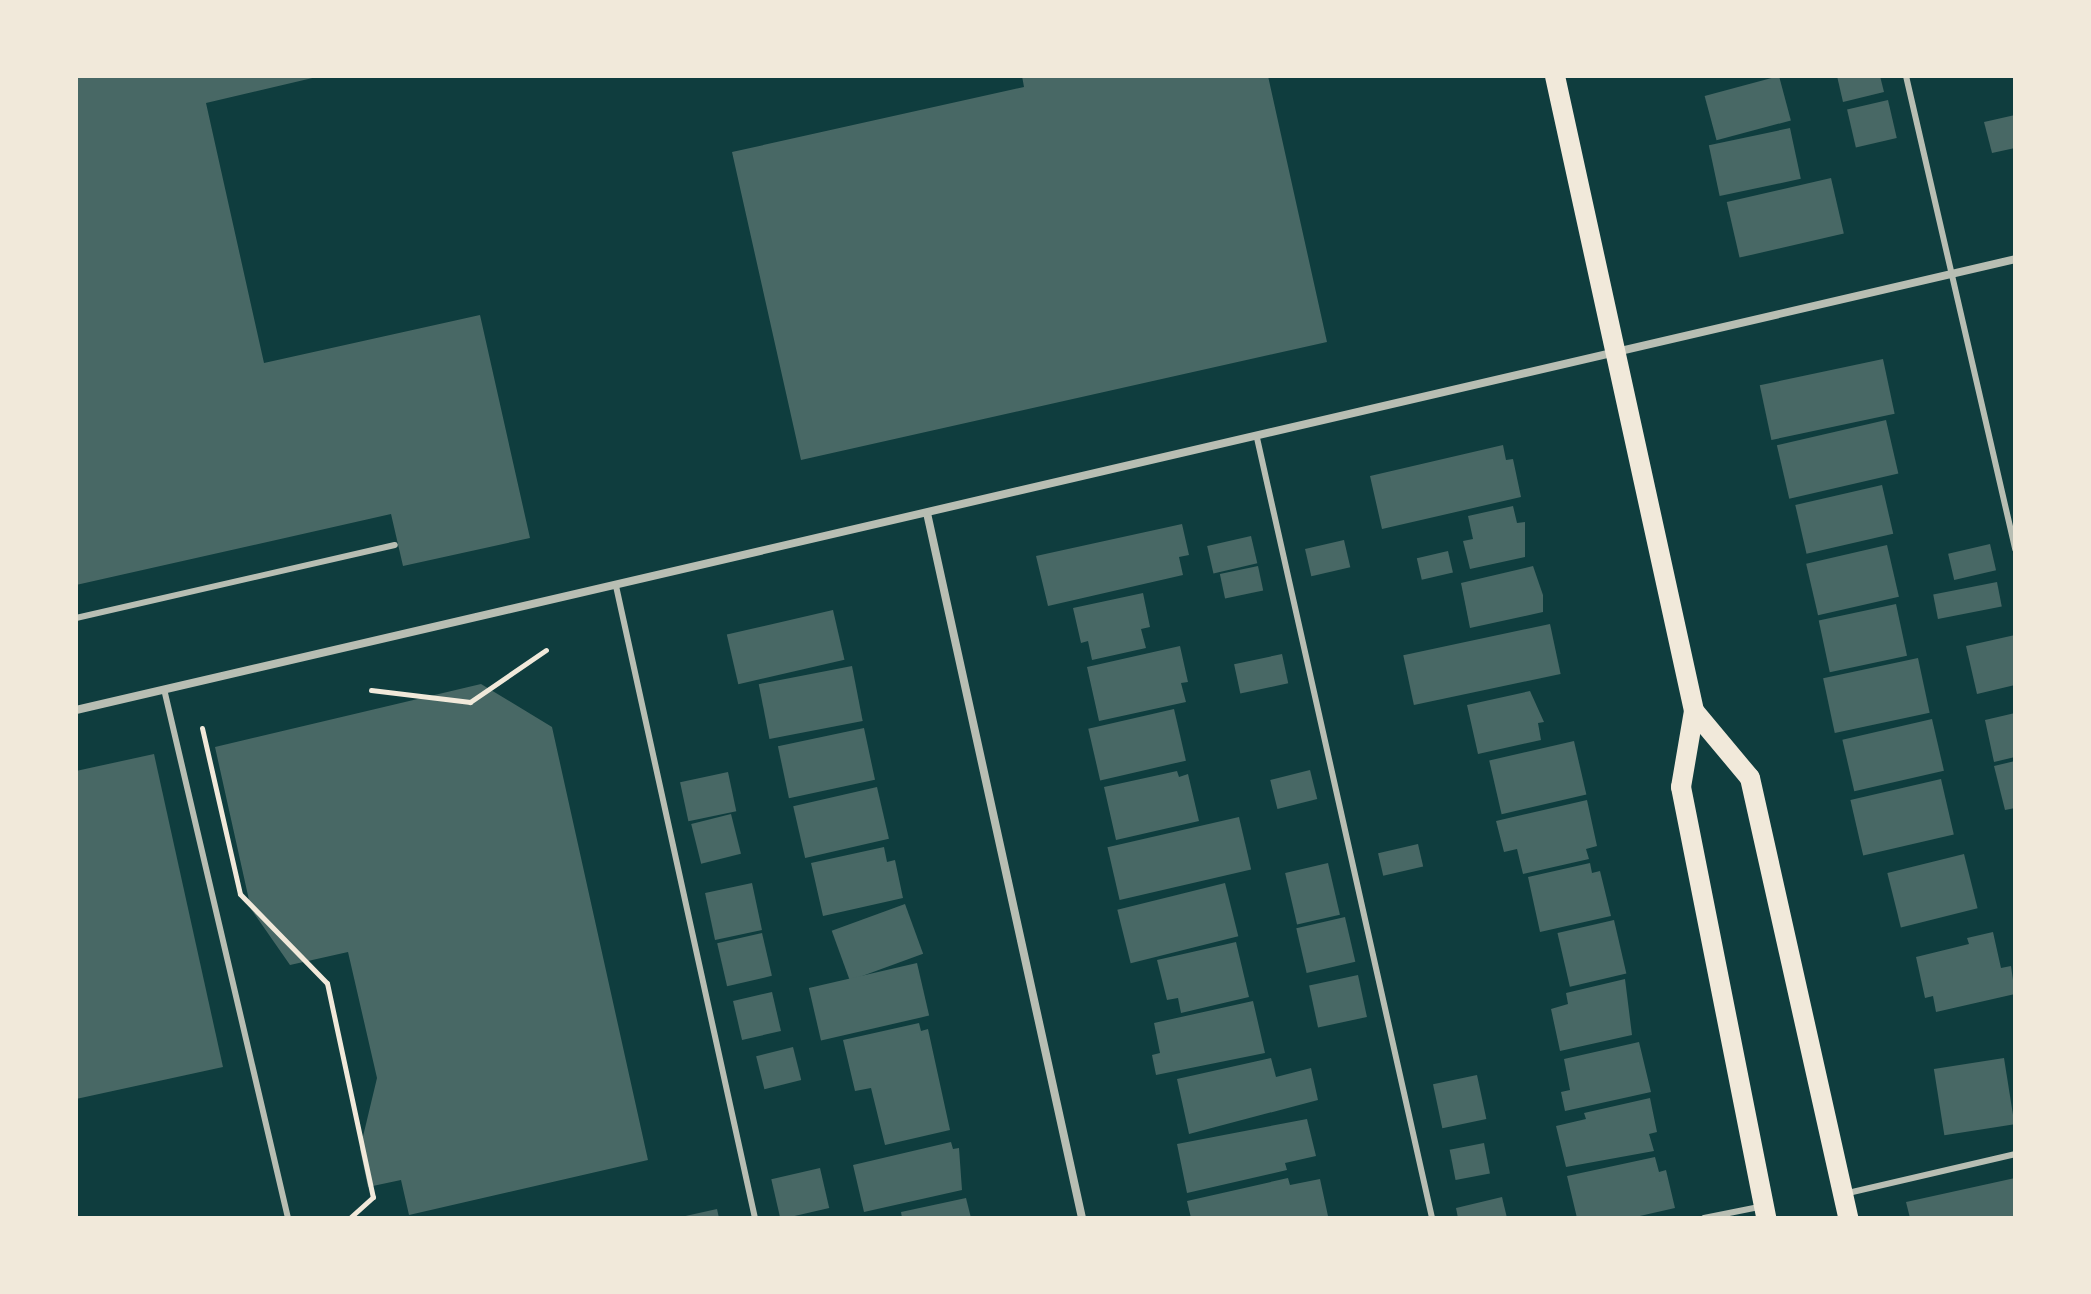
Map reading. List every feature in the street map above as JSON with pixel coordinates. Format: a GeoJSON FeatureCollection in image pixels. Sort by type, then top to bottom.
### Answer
{"type":"FeatureCollection","features":[{"type":"Feature","properties":{"kind":"main road"},"geometry":{"type":"LineString","coordinates":[[1555,76],[1694,711],[1681,787],[1765,1212]]}},
{"type":"Feature","properties":{"kind":"main road"},"geometry":{"type":"LineString","coordinates":[[1694,711],[1750,778],[1848,1218]]}},
{"type":"Feature","properties":{"kind":"street"},"geometry":{"type":"LineString","coordinates":[[76,710],[1257,438],[2015,259]]}},
{"type":"Feature","properties":{"kind":"street"},"geometry":{"type":"LineString","coordinates":[[927,513],[1082,1218]]}},
{"type":"Feature","properties":{"kind":"lane"},"geometry":{"type":"LineString","coordinates":[[1906,76],[2015,550]]}},
{"type":"Feature","properties":{"kind":"lane"},"geometry":{"type":"LineString","coordinates":[[1257,438],[1432,1218]]}},
{"type":"Feature","properties":{"kind":"lane"},"geometry":{"type":"LineString","coordinates":[[76,618],[395,545]]}},
{"type":"Feature","properties":{"kind":"lane"},"geometry":{"type":"LineString","coordinates":[[616,586],[755,1218]]}},
{"type":"Feature","properties":{"kind":"lane"},"geometry":{"type":"LineString","coordinates":[[164,689],[288,1218]]}},
{"type":"Feature","properties":{"kind":"lane"},"geometry":{"type":"LineString","coordinates":[[1844,1193],[2015,1154]]}},
{"type":"Feature","properties":{"kind":"lane"},"geometry":{"type":"LineString","coordinates":[[1704,1218],[1765,1212]]}},
{"type":"Feature","properties":{"kind":"path"},"geometry":{"type":"LineString","coordinates":[[371,690],[470,702],[546,650]]}},
{"type":"Feature","properties":{"kind":"path"},"geometry":{"type":"LineString","coordinates":[[202,728],[240,894],[327,983],[373,1197],[350,1218]]}},
{"type":"Feature","properties":{"kind":"building"},"geometry":{"type":"Polygon","coordinates":[[[76,76],[321,76],[206,103],[264,363],[480,315],[530,538],[403,566],[391,514],[76,585],[76,76]]]}},
{"type":"Feature","properties":{"kind":"building"},"geometry":{"type":"Polygon","coordinates":[[[1022,76],[1268,76],[1327,342],[801,460],[732,152],[1024,87],[1022,76]]]}},
{"type":"Feature","properties":{"kind":"building"},"geometry":{"type":"Polygon","coordinates":[[[1779,76],[1791,120],[1717,140],[1705,96],[1779,76]]]}},
{"type":"Feature","properties":{"kind":"building"},"geometry":{"type":"Polygon","coordinates":[[[1837,76],[1880,76],[1884,92],[1843,102],[1837,76]]]}},
{"type":"Feature","properties":{"kind":"building"},"geometry":{"type":"Polygon","coordinates":[[[1888,100],[1897,138],[1856,147],[1847,109],[1888,100]]]}},
{"type":"Feature","properties":{"kind":"building"},"geometry":{"type":"Polygon","coordinates":[[[2015,115],[2015,148],[1992,153],[1984,122],[2015,115]]]}},
{"type":"Feature","properties":{"kind":"building"},"geometry":{"type":"Polygon","coordinates":[[[1790,128],[1801,179],[1720,196],[1709,145],[1790,128]]]}},
{"type":"Feature","properties":{"kind":"building"},"geometry":{"type":"Polygon","coordinates":[[[1831,178],[1844,234],[1740,258],[1727,202],[1831,178]]]}},
{"type":"Feature","properties":{"kind":"building"},"geometry":{"type":"Polygon","coordinates":[[[1883,359],[1895,414],[1771,440],[1760,385],[1883,359]]]}},
{"type":"Feature","properties":{"kind":"building"},"geometry":{"type":"Polygon","coordinates":[[[1886,420],[1898,474],[1789,499],[1777,445],[1886,420]]]}},
{"type":"Feature","properties":{"kind":"building"},"geometry":{"type":"Polygon","coordinates":[[[1503,445],[1506,460],[1513,459],[1521,497],[1382,529],[1370,476],[1503,445]]]}},
{"type":"Feature","properties":{"kind":"building"},"geometry":{"type":"Polygon","coordinates":[[[1882,485],[1893,534],[1807,554],[1795,505],[1882,485]]]}},
{"type":"Feature","properties":{"kind":"building"},"geometry":{"type":"Polygon","coordinates":[[[1513,506],[1517,523],[1525,522],[1525,557],[1470,569],[1463,541],[1473,539],[1468,516],[1513,506]]]}},
{"type":"Feature","properties":{"kind":"building"},"geometry":{"type":"Polygon","coordinates":[[[1182,524],[1189,555],[1179,557],[1183,575],[1048,606],[1036,556],[1182,524]]]}},
{"type":"Feature","properties":{"kind":"building"},"geometry":{"type":"Polygon","coordinates":[[[1251,536],[1257,563],[1213,573],[1207,546],[1251,536]]]}},
{"type":"Feature","properties":{"kind":"building"},"geometry":{"type":"Polygon","coordinates":[[[1344,540],[1350,567],[1311,576],[1305,549],[1344,540]]]}},
{"type":"Feature","properties":{"kind":"building"},"geometry":{"type":"Polygon","coordinates":[[[1990,544],[1996,570],[1954,580],[1948,554],[1990,544]]]}},
{"type":"Feature","properties":{"kind":"building"},"geometry":{"type":"Polygon","coordinates":[[[1887,545],[1899,597],[1818,615],[1806,564],[1887,545]]]}},
{"type":"Feature","properties":{"kind":"building"},"geometry":{"type":"Polygon","coordinates":[[[1448,551],[1453,572],[1422,580],[1417,558],[1448,551]]]}},
{"type":"Feature","properties":{"kind":"building"},"geometry":{"type":"Polygon","coordinates":[[[1258,566],[1263,590],[1225,599],[1220,574],[1258,566]]]}},
{"type":"Feature","properties":{"kind":"building"},"geometry":{"type":"Polygon","coordinates":[[[1533,566],[1543,595],[1543,612],[1470,628],[1461,583],[1533,566]]]}},
{"type":"Feature","properties":{"kind":"building"},"geometry":{"type":"Polygon","coordinates":[[[1997,582],[2002,607],[1938,619],[1933,594],[1997,582]]]}},
{"type":"Feature","properties":{"kind":"building"},"geometry":{"type":"Polygon","coordinates":[[[1143,593],[1150,627],[1141,629],[1146,648],[1092,660],[1088,641],[1081,643],[1073,608],[1143,593]]]}},
{"type":"Feature","properties":{"kind":"building"},"geometry":{"type":"Polygon","coordinates":[[[1896,604],[1907,656],[1830,672],[1819,620],[1896,604]]]}},
{"type":"Feature","properties":{"kind":"building"},"geometry":{"type":"Polygon","coordinates":[[[833,610],[844,660],[738,684],[727,635],[833,610]]]}},
{"type":"Feature","properties":{"kind":"building"},"geometry":{"type":"Polygon","coordinates":[[[1550,624],[1561,674],[1414,705],[1403,655],[1550,624]]]}},
{"type":"Feature","properties":{"kind":"building"},"geometry":{"type":"Polygon","coordinates":[[[2015,635],[2015,685],[1977,694],[1966,646],[2015,635]]]}},
{"type":"Feature","properties":{"kind":"building"},"geometry":{"type":"Polygon","coordinates":[[[1180,646],[1188,682],[1181,683],[1186,702],[1099,721],[1087,667],[1180,646]]]}},
{"type":"Feature","properties":{"kind":"building"},"geometry":{"type":"Polygon","coordinates":[[[1282,654],[1288,683],[1240,694],[1234,664],[1282,654]]]}},
{"type":"Feature","properties":{"kind":"building"},"geometry":{"type":"Polygon","coordinates":[[[1918,658],[1930,713],[1835,733],[1823,678],[1918,658]]]}},
{"type":"Feature","properties":{"kind":"building"},"geometry":{"type":"Polygon","coordinates":[[[852,666],[863,721],[769,739],[759,684],[852,666]]]}},
{"type":"Feature","properties":{"kind":"building"},"geometry":{"type":"Polygon","coordinates":[[[481,684],[552,727],[648,1160],[409,1215],[401,1180],[368,1187],[360,1149],[377,1078],[348,952],[290,965],[251,909],[215,747],[481,684]]]}},
{"type":"Feature","properties":{"kind":"building"},"geometry":{"type":"Polygon","coordinates":[[[1530,691],[1544,722],[1538,723],[1541,740],[1478,754],[1467,705],[1530,691]]]}},
{"type":"Feature","properties":{"kind":"building"},"geometry":{"type":"Polygon","coordinates":[[[1174,709],[1186,761],[1100,780],[1088,729],[1174,709]]]}},
{"type":"Feature","properties":{"kind":"building"},"geometry":{"type":"Polygon","coordinates":[[[2015,713],[2015,757],[1994,762],[1985,720],[2015,713]]]}},
{"type":"Feature","properties":{"kind":"building"},"geometry":{"type":"Polygon","coordinates":[[[1932,719],[1944,771],[1854,791],[1842,740],[1932,719]]]}},
{"type":"Feature","properties":{"kind":"building"},"geometry":{"type":"Polygon","coordinates":[[[864,728],[875,780],[789,798],[778,746],[864,728]]]}},
{"type":"Feature","properties":{"kind":"building"},"geometry":{"type":"Polygon","coordinates":[[[1574,741],[1586,795],[1502,814],[1489,761],[1574,741]]]}},
{"type":"Feature","properties":{"kind":"building"},"geometry":{"type":"Polygon","coordinates":[[[154,754],[223,1067],[76,1099],[76,771],[154,754]]]}},
{"type":"Feature","properties":{"kind":"building"},"geometry":{"type":"Polygon","coordinates":[[[2015,761],[2015,808],[2005,810],[1994,766],[2015,761]]]}},
{"type":"Feature","properties":{"kind":"building"},"geometry":{"type":"Polygon","coordinates":[[[1310,770],[1317,799],[1277,809],[1270,780],[1310,770]]]}},
{"type":"Feature","properties":{"kind":"building"},"geometry":{"type":"Polygon","coordinates":[[[1177,771],[1179,777],[1188,774],[1199,821],[1116,840],[1104,787],[1177,771]]]}},
{"type":"Feature","properties":{"kind":"building"},"geometry":{"type":"Polygon","coordinates":[[[728,772],[736,811],[688,821],[680,782],[728,772]]]}},
{"type":"Feature","properties":{"kind":"building"},"geometry":{"type":"Polygon","coordinates":[[[1941,779],[1954,835],[1863,855],[1850,800],[1941,779]]]}},
{"type":"Feature","properties":{"kind":"building"},"geometry":{"type":"Polygon","coordinates":[[[877,787],[889,839],[805,858],[793,806],[877,787]]]}},
{"type":"Feature","properties":{"kind":"building"},"geometry":{"type":"Polygon","coordinates":[[[1587,800],[1597,846],[1586,849],[1589,859],[1523,874],[1517,849],[1504,852],[1496,821],[1587,800]]]}},
{"type":"Feature","properties":{"kind":"building"},"geometry":{"type":"Polygon","coordinates":[[[731,814],[741,854],[701,864],[691,824],[731,814]]]}},
{"type":"Feature","properties":{"kind":"building"},"geometry":{"type":"Polygon","coordinates":[[[1239,817],[1251,870],[1120,900],[1107,847],[1239,817]]]}},
{"type":"Feature","properties":{"kind":"building"},"geometry":{"type":"Polygon","coordinates":[[[1418,844],[1423,866],[1383,876],[1378,853],[1418,844]]]}},
{"type":"Feature","properties":{"kind":"building"},"geometry":{"type":"Polygon","coordinates":[[[884,847],[887,862],[895,860],[903,898],[823,916],[811,863],[884,847]]]}},
{"type":"Feature","properties":{"kind":"building"},"geometry":{"type":"Polygon","coordinates":[[[1964,854],[1978,908],[1901,927],[1887,873],[1964,854]]]}},
{"type":"Feature","properties":{"kind":"building"},"geometry":{"type":"Polygon","coordinates":[[[1328,863],[1340,915],[1297,925],[1285,873],[1328,863]]]}},
{"type":"Feature","properties":{"kind":"building"},"geometry":{"type":"Polygon","coordinates":[[[1590,863],[1592,873],[1600,871],[1611,916],[1540,932],[1528,877],[1590,863]]]}},
{"type":"Feature","properties":{"kind":"building"},"geometry":{"type":"Polygon","coordinates":[[[752,883],[762,930],[715,940],[705,893],[752,883]]]}},
{"type":"Feature","properties":{"kind":"building"},"geometry":{"type":"Polygon","coordinates":[[[1225,883],[1238,936],[1131,963],[1117,910],[1225,883]]]}},
{"type":"Feature","properties":{"kind":"building"},"geometry":{"type":"Polygon","coordinates":[[[905,904],[923,954],[850,980],[832,931],[905,904]]]}},
{"type":"Feature","properties":{"kind":"building"},"geometry":{"type":"Polygon","coordinates":[[[1345,917],[1355,962],[1307,973],[1296,928],[1345,917]]]}},
{"type":"Feature","properties":{"kind":"building"},"geometry":{"type":"Polygon","coordinates":[[[1614,920],[1626,974],[1570,987],[1557,933],[1614,920]]]}},
{"type":"Feature","properties":{"kind":"building"},"geometry":{"type":"Polygon","coordinates":[[[1993,932],[2001,968],[2011,966],[2015,994],[1936,1012],[1933,996],[1925,998],[1916,957],[1969,944],[1967,938],[1993,932]]]}},
{"type":"Feature","properties":{"kind":"building"},"geometry":{"type":"Polygon","coordinates":[[[762,933],[772,976],[727,986],[717,943],[762,933]]]}},
{"type":"Feature","properties":{"kind":"building"},"geometry":{"type":"Polygon","coordinates":[[[1236,942],[1249,997],[1181,1013],[1178,998],[1167,1000],[1157,960],[1236,942]]]}},
{"type":"Feature","properties":{"kind":"building"},"geometry":{"type":"Polygon","coordinates":[[[917,963],[929,1016],[821,1041],[809,988],[917,963]]]}},
{"type":"Feature","properties":{"kind":"building"},"geometry":{"type":"Polygon","coordinates":[[[1358,975],[1367,1017],[1318,1027],[1309,985],[1358,975]]]}},
{"type":"Feature","properties":{"kind":"building"},"geometry":{"type":"Polygon","coordinates":[[[1625,979],[1632,1035],[1560,1051],[1551,1009],[1568,1004],[1566,993],[1625,979]]]}},
{"type":"Feature","properties":{"kind":"building"},"geometry":{"type":"Polygon","coordinates":[[[772,992],[781,1031],[742,1040],[733,1001],[772,992]]]}},
{"type":"Feature","properties":{"kind":"building"},"geometry":{"type":"Polygon","coordinates":[[[1253,1001],[1265,1053],[1156,1075],[1152,1055],[1160,1053],[1154,1023],[1253,1001]]]}},
{"type":"Feature","properties":{"kind":"building"},"geometry":{"type":"Polygon","coordinates":[[[919,1023],[921,1031],[928,1029],[950,1130],[885,1145],[871,1088],[855,1091],[843,1040],[919,1023]]]}},
{"type":"Feature","properties":{"kind":"building"},"geometry":{"type":"Polygon","coordinates":[[[1639,1042],[1651,1092],[1565,1111],[1561,1092],[1570,1090],[1564,1059],[1639,1042]]]}},
{"type":"Feature","properties":{"kind":"building"},"geometry":{"type":"Polygon","coordinates":[[[793,1047],[801,1080],[764,1089],[756,1056],[793,1047]]]}},
{"type":"Feature","properties":{"kind":"building"},"geometry":{"type":"Polygon","coordinates":[[[1271,1058],[1276,1077],[1311,1068],[1318,1100],[1189,1134],[1177,1079],[1271,1058]]]}},
{"type":"Feature","properties":{"kind":"building"},"geometry":{"type":"Polygon","coordinates":[[[2004,1058],[2014,1124],[1944,1135],[1934,1069],[2004,1058]]]}},
{"type":"Feature","properties":{"kind":"building"},"geometry":{"type":"Polygon","coordinates":[[[1477,1075],[1486,1119],[1442,1128],[1433,1084],[1477,1075]]]}},
{"type":"Feature","properties":{"kind":"building"},"geometry":{"type":"Polygon","coordinates":[[[1650,1098],[1657,1132],[1649,1134],[1654,1151],[1566,1167],[1556,1126],[1586,1119],[1584,1113],[1650,1098]]]}},
{"type":"Feature","properties":{"kind":"building"},"geometry":{"type":"Polygon","coordinates":[[[1307,1119],[1316,1156],[1285,1163],[1287,1170],[1187,1193],[1177,1144],[1307,1119]]]}},
{"type":"Feature","properties":{"kind":"building"},"geometry":{"type":"Polygon","coordinates":[[[951,1142],[953,1149],[959,1148],[962,1190],[864,1212],[853,1165],[951,1142]]]}},
{"type":"Feature","properties":{"kind":"building"},"geometry":{"type":"Polygon","coordinates":[[[1484,1143],[1490,1173],[1456,1180],[1450,1150],[1484,1143]]]}},
{"type":"Feature","properties":{"kind":"building"},"geometry":{"type":"Polygon","coordinates":[[[1655,1157],[1659,1172],[1666,1170],[1675,1208],[1631,1218],[1577,1218],[1567,1176],[1655,1157]]]}},
{"type":"Feature","properties":{"kind":"building"},"geometry":{"type":"Polygon","coordinates":[[[820,1168],[829,1208],[780,1218],[771,1179],[820,1168]]]}},
{"type":"Feature","properties":{"kind":"building"},"geometry":{"type":"Polygon","coordinates":[[[1288,1178],[1290,1185],[1320,1179],[1328,1216],[1191,1218],[1187,1201],[1288,1178]]]}},
{"type":"Feature","properties":{"kind":"building"},"geometry":{"type":"Polygon","coordinates":[[[2015,1178],[2015,1218],[1910,1218],[1906,1202],[2015,1178]]]}},
{"type":"Feature","properties":{"kind":"building"},"geometry":{"type":"Polygon","coordinates":[[[1502,1197],[1507,1218],[1458,1218],[1456,1208],[1502,1197]]]}},
{"type":"Feature","properties":{"kind":"building"},"geometry":{"type":"Polygon","coordinates":[[[966,1198],[971,1218],[902,1218],[901,1212],[966,1198]]]}},
{"type":"Feature","properties":{"kind":"building"},"geometry":{"type":"Polygon","coordinates":[[[717,1209],[719,1218],[681,1218],[681,1217],[717,1209]]]}}]}
